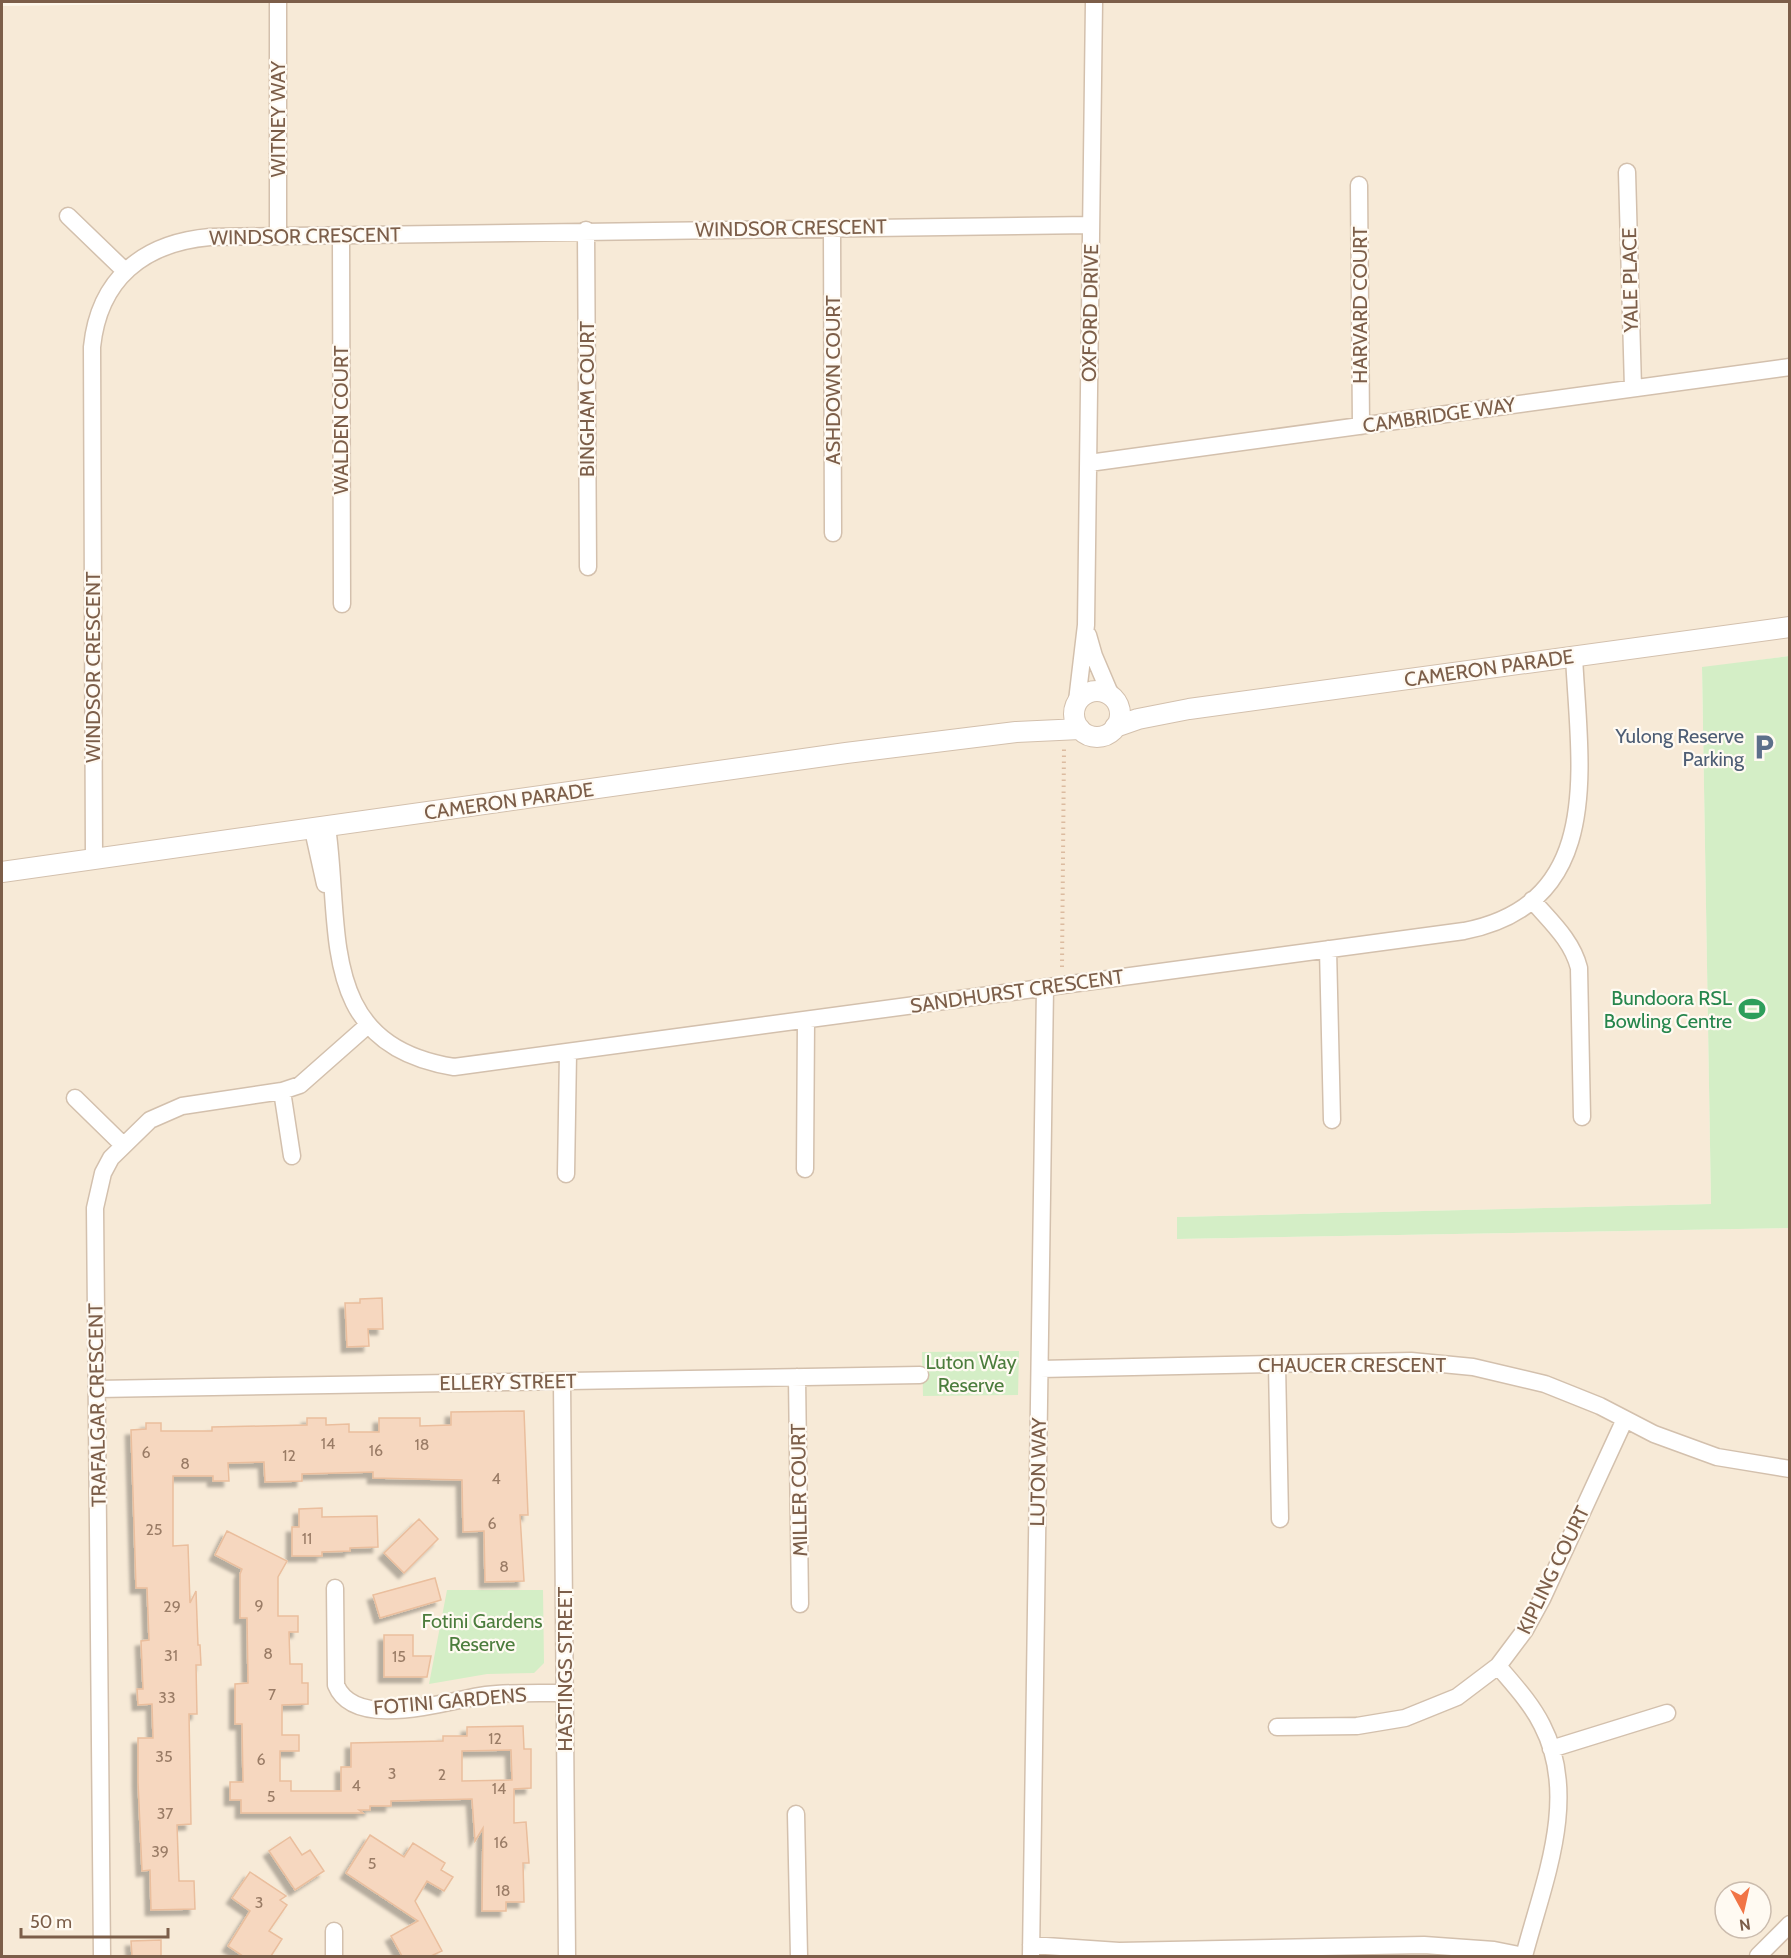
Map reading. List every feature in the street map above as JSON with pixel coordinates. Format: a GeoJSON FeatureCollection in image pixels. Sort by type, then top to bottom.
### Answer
{"type":"FeatureCollection","features":[{"type":"Feature","properties":{"kind":"street","name":"WITNEY WAY"},"geometry":{"type":"LineString","coordinates":[[278,2],[278,236]]}},
{"type":"Feature","properties":{"kind":"street","name":"OXFORD DRIVE"},"geometry":{"type":"LineString","coordinates":[[1076,704],[1086,625],[1094,2]]}},
{"type":"Feature","properties":{"kind":"street","name":"YALE PLACE"},"geometry":{"type":"LineString","coordinates":[[1627,172],[1633,388]]}},
{"type":"Feature","properties":{"kind":"street","name":"HARVARD COURT"},"geometry":{"type":"LineString","coordinates":[[1359,185],[1361,426]]}},
{"type":"Feature","properties":{"kind":"street"},"geometry":{"type":"LineString","coordinates":[[68,216],[125,271]]}},
{"type":"Feature","properties":{"kind":"street","name":"WINDSOR CRESCENT"},"geometry":{"type":"LineString","coordinates":[[94,859],[92,347],[94,326],[110,289],[125,271],[147,254],[167,244],[189,238],[586,230],[1091,225]]}},
{"type":"Feature","properties":{"kind":"street","name":"ASHDOWN COURT"},"geometry":{"type":"LineString","coordinates":[[832,228],[833,533]]}},
{"type":"Feature","properties":{"kind":"street","name":"BINGHAM COURT"},"geometry":{"type":"LineString","coordinates":[[586,230],[588,567]]}},
{"type":"Feature","properties":{"kind":"street","name":"WALDEN COURT"},"geometry":{"type":"LineString","coordinates":[[341,235],[342,604]]}},
{"type":"Feature","properties":{"kind":"street","name":"CAMBRIDGE WAY"},"geometry":{"type":"LineString","coordinates":[[1089,463],[1790,367]]}},
{"type":"Feature","properties":{"kind":"street","name":"OXFORD DRIVE"},"geometry":{"type":"LineString","coordinates":[[1086,625],[1094,656],[1113,698]]}},
{"type":"Feature","properties":{"kind":"street","name":"CAMERON PARADE"},"geometry":{"type":"LineString","coordinates":[[1115,727],[1138,719],[1189,709],[1790,627]]}},
{"type":"Feature","properties":{"kind":"street","name":"SANDHURST CRESCENT"},"geometry":{"type":"LineString","coordinates":[[320,829],[331,854],[332,914],[348,993],[368,1024],[403,1051],[439,1065],[454,1067],[1328,949],[1484,927],[1510,916],[1532,900],[1554,877],[1564,861],[1576,821],[1578,738],[1574,656]]}},
{"type":"Feature","properties":{"kind":"street"},"geometry":{"type":"LineString","coordinates":[[1097,691],[1113,698],[1120,714],[1115,727],[1098,736],[1072,730],[1076,723],[1076,704],[1089,692],[1097,691]]}},
{"type":"Feature","properties":{"kind":"street","name":"CAMERON PARADE"},"geometry":{"type":"LineString","coordinates":[[1113,698],[1146,707],[1189,709]]}},
{"type":"Feature","properties":{"kind":"street","name":"CAMERON PARADE"},"geometry":{"type":"LineString","coordinates":[[1016,732],[1076,704]]}},
{"type":"Feature","properties":{"kind":"street","name":"CAMERON PARADE"},"geometry":{"type":"LineString","coordinates":[[2,872],[320,829],[846,753],[1016,732],[1072,730]]}},
{"type":"Feature","properties":{"kind":"street"},"geometry":{"type":"LineString","coordinates":[[1532,900],[1566,940],[1575,954],[1579,968],[1582,1117]]}},
{"type":"Feature","properties":{"kind":"street"},"geometry":{"type":"LineString","coordinates":[[1328,949],[1332,1120]]}},
{"type":"Feature","properties":{"kind":"street","name":"LUTON WAY"},"geometry":{"type":"LineString","coordinates":[[1031,1951],[1045,987]]}},
{"type":"Feature","properties":{"kind":"street"},"geometry":{"type":"LineString","coordinates":[[805,1169],[807,1020]]}},
{"type":"Feature","properties":{"kind":"street","name":"TRAFALGAR CRESCENT"},"geometry":{"type":"LineString","coordinates":[[102,1956],[95,1208],[103,1173],[122,1144],[150,1120],[166,1111],[182,1106],[282,1091],[300,1085],[368,1024]]}},
{"type":"Feature","properties":{"kind":"street"},"geometry":{"type":"LineString","coordinates":[[566,1174],[568,1053]]}},
{"type":"Feature","properties":{"kind":"street"},"geometry":{"type":"LineString","coordinates":[[282,1091],[292,1156]]}},
{"type":"Feature","properties":{"kind":"street"},"geometry":{"type":"LineString","coordinates":[[75,1098],[122,1144]]}},
{"type":"Feature","properties":{"kind":"street","name":"CHAUCER CRESCENT"},"geometry":{"type":"LineString","coordinates":[[1040,1369],[1411,1361],[1473,1367],[1545,1384],[1654,1434],[1717,1457],[1790,1469]]}},
{"type":"Feature","properties":{"kind":"street"},"geometry":{"type":"LineString","coordinates":[[1277,1364],[1280,1519]]}},
{"type":"Feature","properties":{"kind":"street","name":"ELLERY STREET"},"geometry":{"type":"LineString","coordinates":[[97,1389],[920,1375]]}},
{"type":"Feature","properties":{"kind":"street","name":"MILLER COURT"},"geometry":{"type":"LineString","coordinates":[[797,1377],[800,1604]]}},
{"type":"Feature","properties":{"kind":"street","name":"HASTINGS STREET"},"geometry":{"type":"LineString","coordinates":[[562,1381],[567,1956]]}},
{"type":"Feature","properties":{"kind":"street","name":"KIPLING COURT"},"geometry":{"type":"LineString","coordinates":[[1277,1727],[1357,1726],[1405,1718],[1457,1697],[1498,1666],[1525,1630],[1542,1599],[1625,1419]]}},
{"type":"Feature","properties":{"kind":"street","name":"FOTINI GARDENS"},"geometry":{"type":"LineString","coordinates":[[335,1588],[336,1685],[343,1698],[357,1708],[415,1708],[498,1694],[565,1693]]}},
{"type":"Feature","properties":{"kind":"street"},"geometry":{"type":"LineString","coordinates":[[1031,1951],[1424,1945],[1494,1950],[1524,1956],[1559,1816],[1557,1773],[1543,1726],[1531,1705],[1498,1666]]}},
{"type":"Feature","properties":{"kind":"street"},"geometry":{"type":"LineString","coordinates":[[1551,1749],[1667,1713]]}},
{"type":"Feature","properties":{"kind":"street"},"geometry":{"type":"LineString","coordinates":[[796,1814],[799,1956]]}},
{"type":"Feature","properties":{"kind":"street"},"geometry":{"type":"LineString","coordinates":[[1758,1956],[1790,1924]]}},
{"type":"Feature","properties":{"kind":"street"},"geometry":{"type":"LineString","coordinates":[[334,1931],[334,1956]]}},
{"type":"Feature","properties":{"kind":"street"},"geometry":{"type":"LineString","coordinates":[[1080,1956],[1119,1951]]}},
{"type":"Feature","properties":{"kind":"path"},"geometry":{"type":"LineString","coordinates":[[1062,967],[1072,730]]}},
{"type":"Feature","properties":{"kind":"shaded area"},"geometry":{"type":"Polygon","coordinates":[[[285,2],[1789,2],[1789,656],[1702,668],[1711,1204],[1177,1217],[1177,1239],[1789,1228],[1789,1956],[2,1956],[2,6],[285,2]]]}},
{"type":"Feature","properties":{"kind":"green space"},"geometry":{"type":"Polygon","coordinates":[[[1789,656],[1789,1228],[1177,1239],[1177,1217],[1711,1204],[1702,667],[1789,656]]]}},
{"type":"Feature","properties":{"kind":"green space","name":"Luton Way Reserve"},"geometry":{"type":"Polygon","coordinates":[[[1019,1351],[1018,1395],[923,1396],[922,1352],[1019,1351]]]}},
{"type":"Feature","properties":{"kind":"green space","name":"Fotini Gardens Reserve"},"geometry":{"type":"Polygon","coordinates":[[[447,1590],[543,1590],[544,1663],[534,1673],[487,1674],[429,1684],[447,1590]]]}},
{"type":"Feature","properties":{"kind":"building"},"geometry":{"type":"Polygon","coordinates":[[[382,1298],[383,1329],[368,1329],[369,1346],[347,1347],[345,1303],[360,1303],[360,1299],[382,1298]]]}},
{"type":"Feature","properties":{"kind":"building"},"geometry":{"type":"Polygon","coordinates":[[[524,1411],[528,1515],[520,1515],[524,1581],[485,1582],[484,1531],[463,1532],[462,1480],[373,1478],[373,1472],[302,1474],[302,1481],[265,1482],[264,1462],[228,1463],[229,1481],[213,1481],[213,1476],[173,1476],[173,1546],[188,1545],[190,1603],[196,1591],[198,1645],[200,1645],[201,1665],[196,1665],[197,1714],[189,1714],[191,1824],[177,1825],[179,1881],[194,1881],[195,1909],[151,1910],[150,1870],[142,1871],[138,1738],[153,1738],[152,1704],[138,1705],[137,1689],[143,1689],[141,1641],[149,1640],[147,1588],[136,1588],[131,1430],[146,1429],[146,1423],[161,1423],[161,1431],[212,1431],[212,1427],[307,1425],[307,1418],[326,1418],[326,1425],[349,1424],[349,1432],[379,1432],[379,1418],[420,1418],[420,1426],[451,1425],[451,1412],[524,1411]]]}},
{"type":"Feature","properties":{"kind":"building"},"geometry":{"type":"Polygon","coordinates":[[[322,1508],[322,1517],[377,1516],[378,1547],[322,1552],[322,1556],[292,1556],[292,1527],[299,1527],[299,1509],[322,1508]]]}},
{"type":"Feature","properties":{"kind":"building"},"geometry":{"type":"Polygon","coordinates":[[[419,1519],[438,1539],[404,1573],[384,1553],[419,1519]]]}},
{"type":"Feature","properties":{"kind":"building"},"geometry":{"type":"Polygon","coordinates":[[[227,1531],[287,1561],[278,1577],[278,1616],[298,1616],[298,1632],[289,1632],[290,1664],[302,1664],[302,1683],[308,1683],[308,1704],[282,1705],[282,1735],[299,1735],[299,1751],[280,1751],[280,1781],[291,1781],[291,1791],[341,1791],[341,1767],[351,1767],[351,1743],[443,1741],[443,1736],[467,1736],[467,1727],[523,1726],[524,1749],[531,1749],[531,1788],[514,1789],[514,1823],[526,1822],[529,1863],[523,1863],[524,1902],[506,1902],[506,1911],[482,1911],[483,1828],[475,1841],[472,1799],[391,1801],[391,1806],[370,1806],[370,1810],[359,1810],[363,1813],[241,1813],[241,1800],[230,1800],[230,1782],[243,1782],[242,1724],[235,1724],[235,1684],[248,1683],[247,1618],[240,1618],[242,1569],[215,1555],[227,1531]],[[511,1750],[462,1751],[462,1781],[512,1780],[511,1750]]]}},
{"type":"Feature","properties":{"kind":"building"},"geometry":{"type":"Polygon","coordinates":[[[435,1578],[441,1600],[380,1618],[373,1595],[435,1578]]]}},
{"type":"Feature","properties":{"kind":"building"},"geometry":{"type":"Polygon","coordinates":[[[384,1635],[413,1635],[413,1656],[431,1656],[427,1677],[384,1677],[384,1635]]]}},
{"type":"Feature","properties":{"kind":"building"},"geometry":{"type":"Polygon","coordinates":[[[370,1835],[404,1857],[413,1843],[445,1863],[441,1870],[453,1877],[444,1891],[427,1881],[415,1901],[442,1951],[431,1956],[402,1956],[391,1936],[418,1921],[346,1873],[370,1835]]]}},
{"type":"Feature","properties":{"kind":"building"},"geometry":{"type":"Polygon","coordinates":[[[290,1837],[302,1855],[310,1850],[324,1871],[295,1890],[269,1851],[290,1837]]]}},
{"type":"Feature","properties":{"kind":"building"},"geometry":{"type":"Polygon","coordinates":[[[250,1872],[286,1896],[280,1900],[287,1905],[269,1931],[282,1939],[271,1956],[243,1956],[228,1946],[250,1911],[232,1898],[250,1872]]]}},
{"type":"Feature","properties":{"kind":"building"},"geometry":{"type":"Polygon","coordinates":[[[161,1940],[161,1956],[132,1956],[131,1941],[161,1940]]]}},
{"type":"Feature","properties":{"kind":"place","name":"Yulong Reserve Parking"},"geometry":{"type":"Point","coordinates":[1764,747]}},
{"type":"Feature","properties":{"kind":"place","name":"Bundoora RSL Bowling Centre"},"geometry":{"type":"Point","coordinates":[1752,1009]}}]}
